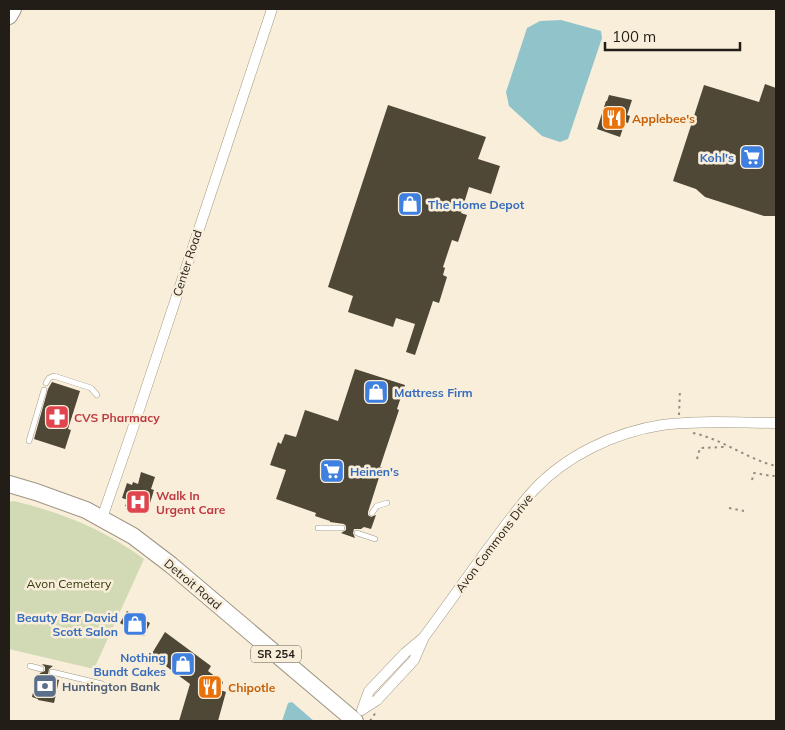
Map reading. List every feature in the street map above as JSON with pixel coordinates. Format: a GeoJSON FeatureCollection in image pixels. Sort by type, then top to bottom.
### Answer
{"type":"FeatureCollection","features":[{"type":"Feature","properties":{"kind":"main road"},"geometry":{"type":"LineString","coordinates":[[9,16],[13,9]]}},
{"type":"Feature","properties":{"kind":"main road","name":"Detroit Road"},"geometry":{"type":"LineString","coordinates":[[9,484],[73,505],[102,518],[133,536],[357,717]]}},
{"type":"Feature","properties":{"kind":"street","name":"Center Road"},"geometry":{"type":"LineString","coordinates":[[102,518],[272,9]]}},
{"type":"Feature","properties":{"kind":"street","name":"Avon Commons Drive"},"geometry":{"type":"LineString","coordinates":[[357,717],[378,700],[414,660],[424,637],[516,511],[533,491],[568,461],[616,437],[649,428],[679,424],[776,423]]}},
{"type":"Feature","properties":{"kind":"lane"},"geometry":{"type":"LineString","coordinates":[[46,383],[49,378],[54,376],[91,388],[97,395]]}},
{"type":"Feature","properties":{"kind":"lane"},"geometry":{"type":"LineString","coordinates":[[29,441],[44,390]]}},
{"type":"Feature","properties":{"kind":"lane"},"geometry":{"type":"LineString","coordinates":[[372,513],[377,506],[387,503]]}},
{"type":"Feature","properties":{"kind":"lane"},"geometry":{"type":"LineString","coordinates":[[318,528],[342,528]]}},
{"type":"Feature","properties":{"kind":"lane"},"geometry":{"type":"LineString","coordinates":[[365,536],[367,528]]}},
{"type":"Feature","properties":{"kind":"lane"},"geometry":{"type":"LineString","coordinates":[[357,533],[375,539]]}},
{"type":"Feature","properties":{"kind":"lane"},"geometry":{"type":"LineString","coordinates":[[30,666],[41,669]]}},
{"type":"Feature","properties":{"kind":"lane"},"geometry":{"type":"LineString","coordinates":[[52,672],[102,684]]}},
{"type":"Feature","properties":{"kind":"path"},"geometry":{"type":"LineString","coordinates":[[679,424],[680,389]]}},
{"type":"Feature","properties":{"kind":"path"},"geometry":{"type":"LineString","coordinates":[[693,433],[706,436],[756,460],[776,466]]}},
{"type":"Feature","properties":{"kind":"path"},"geometry":{"type":"LineString","coordinates":[[697,459],[700,448],[724,447],[726,444]]}},
{"type":"Feature","properties":{"kind":"path"},"geometry":{"type":"LineString","coordinates":[[752,480],[754,473],[774,476],[776,470]]}},
{"type":"Feature","properties":{"kind":"path"},"geometry":{"type":"LineString","coordinates":[[729,508],[744,511]]}},
{"type":"Feature","properties":{"kind":"path"},"geometry":{"type":"LineString","coordinates":[[370,721],[379,705]]}},
{"type":"Feature","properties":{"kind":"green space","name":"Avon Cemetery"},"geometry":{"type":"Polygon","coordinates":[[[14,501],[82,523],[114,539],[144,559],[94,669],[9,649],[9,502],[14,501]]]}},
{"type":"Feature","properties":{"kind":"water"},"geometry":{"type":"Polygon","coordinates":[[[561,20],[601,31],[602,38],[568,139],[560,142],[542,136],[509,106],[506,92],[527,28],[540,21],[561,20]]]}},
{"type":"Feature","properties":{"kind":"water"},"geometry":{"type":"Polygon","coordinates":[[[292,702],[314,721],[282,721],[288,703],[292,702]]]}},
{"type":"Feature","properties":{"kind":"building"},"geometry":{"type":"Polygon","coordinates":[[[765,84],[776,88],[776,216],[764,216],[705,197],[696,189],[673,181],[704,85],[759,102],[765,84]]]}},
{"type":"Feature","properties":{"kind":"building"},"geometry":{"type":"Polygon","coordinates":[[[609,95],[632,100],[627,115],[630,116],[628,123],[625,122],[620,137],[597,129],[609,95]]]}},
{"type":"Feature","properties":{"kind":"building","name":"The Home Depot"},"geometry":{"type":"Polygon","coordinates":[[[388,105],[486,137],[478,159],[500,166],[491,194],[469,187],[461,213],[467,215],[458,242],[452,240],[443,267],[445,268],[443,275],[447,277],[439,303],[433,301],[415,355],[406,352],[415,324],[396,318],[393,327],[348,312],[353,296],[328,287],[388,105]]]}},
{"type":"Feature","properties":{"kind":"building"},"geometry":{"type":"Polygon","coordinates":[[[355,369],[405,385],[368,512],[368,515],[371,517],[376,515],[371,529],[364,527],[354,529],[355,538],[341,533],[346,530],[344,524],[330,522],[315,516],[316,513],[276,499],[286,470],[270,465],[278,442],[281,444],[285,434],[296,437],[305,410],[338,421],[355,369]]]}},
{"type":"Feature","properties":{"kind":"building"},"geometry":{"type":"Polygon","coordinates":[[[52,382],[80,391],[68,429],[71,430],[65,449],[34,439],[48,389],[52,382]]]}},
{"type":"Feature","properties":{"kind":"building"},"geometry":{"type":"Polygon","coordinates":[[[141,472],[155,477],[151,489],[154,490],[147,513],[125,506],[128,500],[122,498],[127,483],[132,485],[133,482],[138,484],[141,472]]]}},
{"type":"Feature","properties":{"kind":"building"},"geometry":{"type":"Polygon","coordinates":[[[127,611],[150,623],[144,636],[120,623],[127,611]]]}},
{"type":"Feature","properties":{"kind":"building"},"geometry":{"type":"Polygon","coordinates":[[[165,632],[211,666],[208,671],[223,682],[220,690],[226,692],[218,721],[179,721],[190,684],[151,655],[165,632]]]}},
{"type":"Feature","properties":{"kind":"building"},"geometry":{"type":"Polygon","coordinates":[[[42,664],[53,666],[49,669],[48,674],[50,678],[59,680],[54,703],[32,697],[37,675],[45,671],[45,667],[42,664]]]}},
{"type":"Feature","properties":{"kind":"place","name":"Applebee's"},"geometry":{"type":"Point","coordinates":[614,118]}},
{"type":"Feature","properties":{"kind":"place","name":"Kohl's"},"geometry":{"type":"Point","coordinates":[752,157]}},
{"type":"Feature","properties":{"kind":"place","name":"The Home Depot"},"geometry":{"type":"Point","coordinates":[410,204]}},
{"type":"Feature","properties":{"kind":"place","name":"Mattress Firm"},"geometry":{"type":"Point","coordinates":[376,392]}},
{"type":"Feature","properties":{"kind":"place","name":"CVS Pharmacy"},"geometry":{"type":"Point","coordinates":[57,417]}},
{"type":"Feature","properties":{"kind":"place","name":"Heinen's"},"geometry":{"type":"Point","coordinates":[332,471]}},
{"type":"Feature","properties":{"kind":"place","name":"Walk In Urgent Care"},"geometry":{"type":"Point","coordinates":[138,502]}},
{"type":"Feature","properties":{"kind":"place","name":"Beauty Bar David Scott Salon"},"geometry":{"type":"Point","coordinates":[135,624]}},
{"type":"Feature","properties":{"kind":"place","name":"Nothing Bundt Cakes"},"geometry":{"type":"Point","coordinates":[183,664]}},
{"type":"Feature","properties":{"kind":"place","name":"Huntington Bank"},"geometry":{"type":"Point","coordinates":[45,686]}},
{"type":"Feature","properties":{"kind":"place","name":"Chipotle"},"geometry":{"type":"Point","coordinates":[210,687]}}]}
